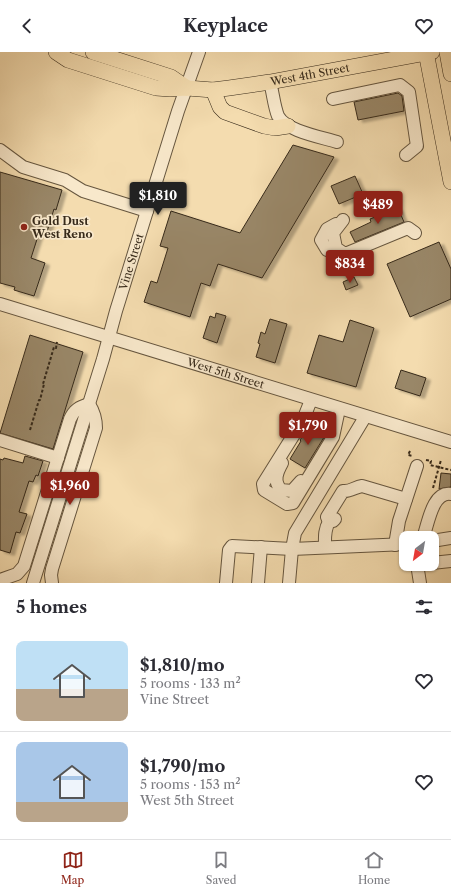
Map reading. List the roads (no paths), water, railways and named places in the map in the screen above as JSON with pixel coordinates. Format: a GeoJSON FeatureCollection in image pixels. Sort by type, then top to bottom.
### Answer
{"type":"FeatureCollection","features":[{"type":"Feature","properties":{"kind":"main road","name":"West 4th Street"},"geometry":{"type":"LineString","coordinates":[[56,52],[68,60],[149,86],[170,89],[187,88],[213,90],[270,82],[428,52]]}},
{"type":"Feature","properties":{"kind":"main road","name":"West 4th Street"},"geometry":{"type":"LineString","coordinates":[[93,52],[171,77],[187,88]]}},
{"type":"Feature","properties":{"kind":"main road"},"geometry":{"type":"LineString","coordinates":[[428,52],[451,182]]}},
{"type":"Feature","properties":{"kind":"main road"},"geometry":{"type":"LineString","coordinates":[[447,52],[451,74]]}},
{"type":"Feature","properties":{"kind":"main road"},"geometry":{"type":"LineString","coordinates":[[213,90],[220,107],[225,112],[264,126],[275,128],[283,128],[288,126]]}},
{"type":"Feature","properties":{"kind":"street","name":"Vine Street"},"geometry":{"type":"LineString","coordinates":[[33,583],[84,422],[114,316],[199,52]]}},
{"type":"Feature","properties":{"kind":"street"},"geometry":{"type":"LineString","coordinates":[[270,82],[279,117],[288,126],[337,142]]}},
{"type":"Feature","properties":{"kind":"street"},"geometry":{"type":"LineString","coordinates":[[333,99],[400,85],[409,92],[417,146],[406,155]]}},
{"type":"Feature","properties":{"kind":"street"},"geometry":{"type":"LineString","coordinates":[[0,150],[23,167],[65,180],[83,191],[147,211]]}},
{"type":"Feature","properties":{"kind":"street"},"geometry":{"type":"LineString","coordinates":[[343,220],[333,233],[336,248],[345,254],[408,228],[415,233]]}},
{"type":"Feature","properties":{"kind":"street","name":"West 5th Street"},"geometry":{"type":"LineString","coordinates":[[0,304],[365,417],[451,442]]}},
{"type":"Feature","properties":{"kind":"street"},"geometry":{"type":"LineString","coordinates":[[311,400],[303,420],[303,428],[277,472],[276,480],[281,490],[292,491],[299,484],[334,429],[339,409]]}},
{"type":"Feature","properties":{"kind":"street"},"geometry":{"type":"LineString","coordinates":[[0,580],[17,574],[22,570],[74,412],[80,407],[89,404],[94,412],[96,428],[52,569],[52,583]]}},
{"type":"Feature","properties":{"kind":"street"},"geometry":{"type":"LineString","coordinates":[[289,583],[295,533],[365,417]]}},
{"type":"Feature","properties":{"kind":"street"},"geometry":{"type":"LineString","coordinates":[[0,440],[58,458]]}},
{"type":"Feature","properties":{"kind":"street"},"geometry":{"type":"LineString","coordinates":[[400,531],[399,521],[417,466]]}},
{"type":"Feature","properties":{"kind":"street"},"geometry":{"type":"LineString","coordinates":[[325,547],[325,531],[329,522],[328,517],[343,491],[348,492],[356,487],[362,486],[406,499]]}},
{"type":"Feature","properties":{"kind":"street"},"geometry":{"type":"LineString","coordinates":[[426,531],[435,502],[439,497],[451,494]]}},
{"type":"Feature","properties":{"kind":"street"},"geometry":{"type":"LineString","coordinates":[[439,540],[451,538]]}},
{"type":"Feature","properties":{"kind":"street"},"geometry":{"type":"LineString","coordinates":[[226,583],[229,550],[232,546],[292,549],[399,544]]}},
{"type":"Feature","properties":{"kind":"street"},"geometry":{"type":"LineString","coordinates":[[258,583],[261,547]]}},
{"type":"Feature","properties":{"kind":"street"},"geometry":{"type":"LineString","coordinates":[[439,562],[451,561]]}},
{"type":"Feature","properties":{"kind":"street"},"geometry":{"type":"LineString","coordinates":[[420,571],[420,583]]}},
{"type":"Feature","properties":{"kind":"place","name":"Gold Dust West Reno"},"geometry":{"type":"Point","coordinates":[24,227]}}]}
